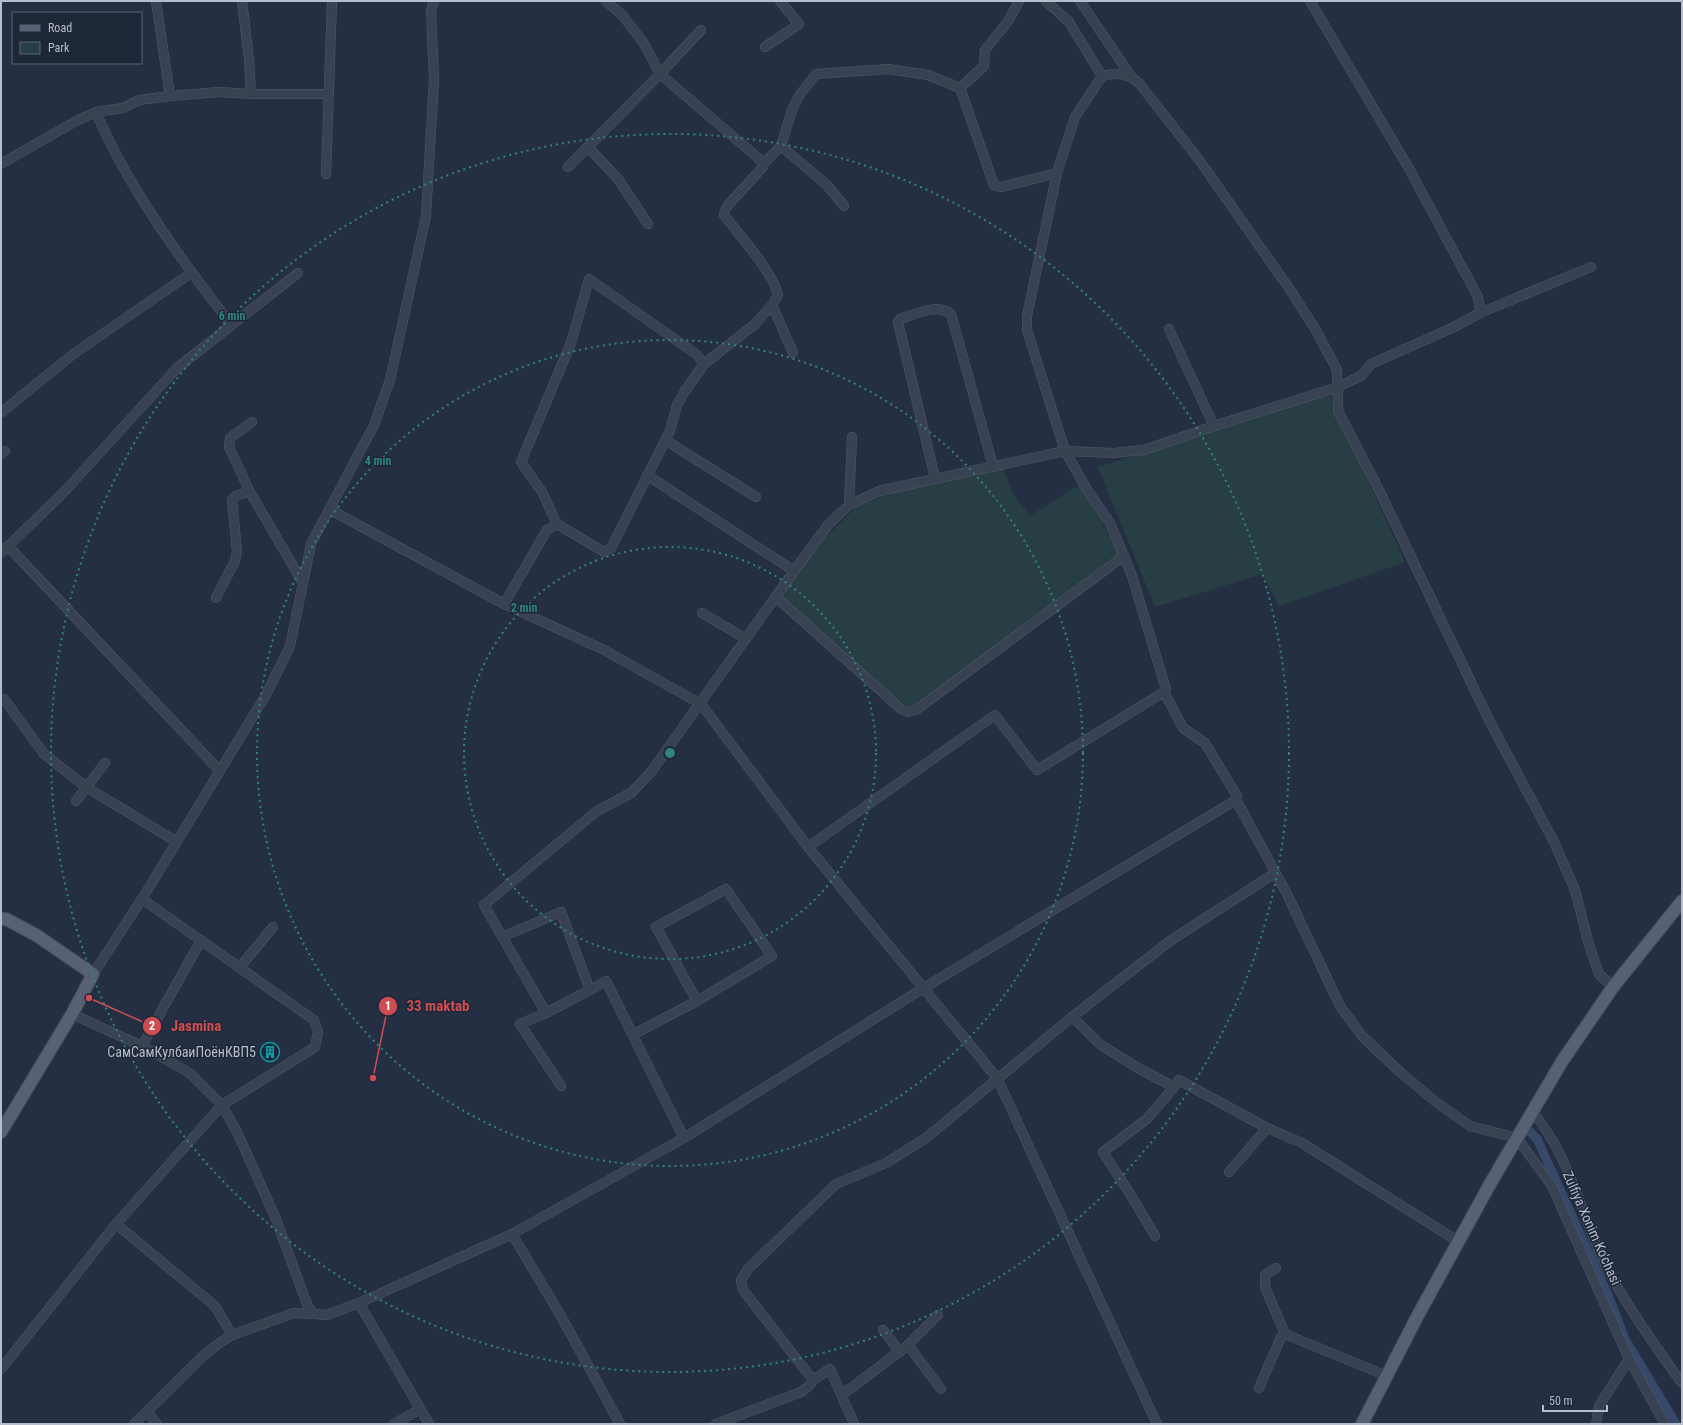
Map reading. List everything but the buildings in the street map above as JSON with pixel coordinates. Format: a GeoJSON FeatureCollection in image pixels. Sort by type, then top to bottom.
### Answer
{"type":"FeatureCollection","features":[{"type":"Feature","properties":{"kind":"main road"},"geometry":{"type":"LineString","coordinates":[[1362,1424],[1386,1376],[1459,1242],[1561,1063],[1613,987],[1682,901]]}},
{"type":"Feature","properties":{"kind":"main road"},"geometry":{"type":"LineString","coordinates":[[1,919],[6,919],[36,935],[93,974],[72,1014],[1,1132]]}},
{"type":"Feature","properties":{"kind":"street"},"geometry":{"type":"LineString","coordinates":[[156,1],[170,96]]}},
{"type":"Feature","properties":{"kind":"street"},"geometry":{"type":"LineString","coordinates":[[242,1],[249,59],[251,94]]}},
{"type":"Feature","properties":{"kind":"street"},"geometry":{"type":"LineString","coordinates":[[326,174],[332,1]]}},
{"type":"Feature","properties":{"kind":"street"},"geometry":{"type":"LineString","coordinates":[[93,974],[142,899],[219,770],[266,695],[290,646],[311,544],[374,425],[390,380],[426,216],[434,79],[431,11],[434,1]]}},
{"type":"Feature","properties":{"kind":"street"},"geometry":{"type":"LineString","coordinates":[[606,1],[623,16],[643,42],[660,74],[764,162]]}},
{"type":"Feature","properties":{"kind":"street"},"geometry":{"type":"LineString","coordinates":[[765,47],[799,24],[780,1]]}},
{"type":"Feature","properties":{"kind":"street"},"geometry":{"type":"LineString","coordinates":[[960,88],[984,66],[985,50],[1009,20],[1019,1]]}},
{"type":"Feature","properties":{"kind":"street"},"geometry":{"type":"LineString","coordinates":[[1046,1],[1069,22],[1102,76]]}},
{"type":"Feature","properties":{"kind":"street"},"geometry":{"type":"LineString","coordinates":[[1080,1],[1130,75],[1139,83],[1200,162],[1291,291],[1317,332],[1337,370],[1338,411],[1378,488],[1490,722],[1554,842],[1575,890],[1599,974],[1613,987]]}},
{"type":"Feature","properties":{"kind":"street"},"geometry":{"type":"LineString","coordinates":[[1310,1],[1407,166],[1478,297],[1480,313]]}},
{"type":"Feature","properties":{"kind":"street"},"geometry":{"type":"LineString","coordinates":[[568,166],[660,74],[701,30]]}},
{"type":"Feature","properties":{"kind":"street"},"geometry":{"type":"LineString","coordinates":[[704,364],[696,354],[589,279],[571,343],[521,462],[542,492],[557,524],[604,552],[612,548],[665,440],[677,405],[692,379],[704,364],[754,325],[772,305],[778,295],[777,290],[764,269],[724,215],[729,204],[763,167],[764,162],[781,146],[792,110],[799,96],[816,74],[888,69],[928,75],[960,88],[994,185],[1001,187],[1057,173]]}},
{"type":"Feature","properties":{"kind":"street"},"geometry":{"type":"LineString","coordinates":[[1130,75],[1111,74],[1102,76],[1075,117],[1057,173],[1027,323],[1030,342],[1043,377],[1065,451],[1086,488],[1110,523],[1124,556],[1132,576],[1166,689],[1164,692],[1182,728],[1205,743],[1237,796],[1236,800],[1287,894],[1340,1006],[1363,1038],[1436,1102],[1470,1126],[1517,1138],[1552,1186],[1629,1359],[1665,1424]]}},
{"type":"Feature","properties":{"kind":"street"},"geometry":{"type":"LineString","coordinates":[[1,164],[76,121],[96,112],[123,108],[139,100],[219,92],[251,94],[328,94]]}},
{"type":"Feature","properties":{"kind":"street"},"geometry":{"type":"LineString","coordinates":[[96,112],[120,164],[191,273],[230,323],[229,327]]}},
{"type":"Feature","properties":{"kind":"street"},"geometry":{"type":"LineString","coordinates":[[588,146],[618,179],[648,224]]}},
{"type":"Feature","properties":{"kind":"street"},"geometry":{"type":"LineString","coordinates":[[781,146],[826,185],[844,206]]}},
{"type":"Feature","properties":{"kind":"street"},"geometry":{"type":"LineString","coordinates":[[546,1013],[504,936],[484,905],[597,811],[631,793],[651,772],[828,525],[849,505],[879,491],[1065,451],[1113,454],[1144,450],[1214,426],[1338,387],[1361,376],[1371,364],[1452,328],[1480,313],[1591,267]]}},
{"type":"Feature","properties":{"kind":"street"},"geometry":{"type":"LineString","coordinates":[[219,770],[4,549],[63,493],[177,368],[298,272]]}},
{"type":"Feature","properties":{"kind":"street"},"geometry":{"type":"LineString","coordinates":[[1,413],[72,355],[191,273]]}},
{"type":"Feature","properties":{"kind":"street"},"geometry":{"type":"LineString","coordinates":[[772,305],[794,353]]}},
{"type":"Feature","properties":{"kind":"street"},"geometry":{"type":"LineString","coordinates":[[935,478],[898,322],[900,319],[938,308],[945,309],[951,314],[993,466]]}},
{"type":"Feature","properties":{"kind":"street"},"geometry":{"type":"LineString","coordinates":[[1169,329],[1214,426]]}},
{"type":"Feature","properties":{"kind":"street"},"geometry":{"type":"LineString","coordinates":[[252,422],[230,438],[228,444],[250,492],[303,583]]}},
{"type":"Feature","properties":{"kind":"street"},"geometry":{"type":"LineString","coordinates":[[849,505],[852,436]]}},
{"type":"Feature","properties":{"kind":"street"},"geometry":{"type":"LineString","coordinates":[[665,440],[756,497]]}},
{"type":"Feature","properties":{"kind":"street"},"geometry":{"type":"LineString","coordinates":[[647,475],[794,571]]}},
{"type":"Feature","properties":{"kind":"street"},"geometry":{"type":"LineString","coordinates":[[216,598],[235,561],[237,551],[232,500],[237,495],[250,492]]}},
{"type":"Feature","properties":{"kind":"street"},"geometry":{"type":"LineString","coordinates":[[329,509],[504,604],[604,650],[701,704],[808,847],[922,989],[997,1078],[1157,1424]]}},
{"type":"Feature","properties":{"kind":"street"},"geometry":{"type":"LineString","coordinates":[[504,604],[547,530],[557,524]]}},
{"type":"Feature","properties":{"kind":"street"},"geometry":{"type":"LineString","coordinates":[[776,597],[901,709],[908,712],[916,710],[1124,556]]}},
{"type":"Feature","properties":{"kind":"street"},"geometry":{"type":"LineString","coordinates":[[702,613],[746,639]]}},
{"type":"Feature","properties":{"kind":"street"},"geometry":{"type":"LineString","coordinates":[[808,847],[995,715],[1037,770],[1164,692]]}},
{"type":"Feature","properties":{"kind":"street"},"geometry":{"type":"LineString","coordinates":[[4,699],[44,754],[86,787],[177,842]]}},
{"type":"Feature","properties":{"kind":"street"},"geometry":{"type":"LineString","coordinates":[[76,801],[105,763]]}},
{"type":"Feature","properties":{"kind":"street"},"geometry":{"type":"LineString","coordinates":[[134,1424],[204,1355],[232,1335],[294,1313],[327,1315],[359,1303],[512,1234],[684,1138],[922,989],[1236,800]]}},
{"type":"Feature","properties":{"kind":"street"},"geometry":{"type":"LineString","coordinates":[[813,1380],[743,1290],[741,1280],[748,1269],[836,1184],[886,1162],[907,1151],[926,1138],[1072,1017],[1170,941],[1276,873]]}},
{"type":"Feature","properties":{"kind":"street"},"geometry":{"type":"LineString","coordinates":[[634,1034],[697,1001],[772,956],[726,889],[656,927],[697,1001]]}},
{"type":"Feature","properties":{"kind":"street"},"geometry":{"type":"LineString","coordinates":[[1,1369],[116,1224],[222,1105],[315,1047],[318,1032],[314,1020],[142,899]]}},
{"type":"Feature","properties":{"kind":"street"},"geometry":{"type":"LineString","coordinates":[[504,936],[561,912],[590,990]]}},
{"type":"Feature","properties":{"kind":"street"},"geometry":{"type":"LineString","coordinates":[[240,967],[273,927]]}},
{"type":"Feature","properties":{"kind":"street"},"geometry":{"type":"LineString","coordinates":[[142,1046],[201,940]]}},
{"type":"Feature","properties":{"kind":"street"},"geometry":{"type":"LineString","coordinates":[[561,1086],[520,1024],[546,1013],[606,981],[634,1034],[684,1138]]}},
{"type":"Feature","properties":{"kind":"street"},"geometry":{"type":"LineString","coordinates":[[72,1014],[142,1046],[190,1073],[222,1105],[237,1132],[276,1219],[308,1306],[314,1314]]}},
{"type":"Feature","properties":{"kind":"street"},"geometry":{"type":"LineString","coordinates":[[1072,1017],[1101,1044],[1138,1068],[1174,1087]]}},
{"type":"Feature","properties":{"kind":"street"},"geometry":{"type":"LineString","coordinates":[[1155,1236],[1103,1152],[1147,1119],[1179,1080],[1267,1128],[1302,1143],[1459,1242]]}},
{"type":"Feature","properties":{"kind":"street","name":"Zulfiya Xonim Ko'chasi"},"geometry":{"type":"LineString","coordinates":[[1532,1112],[1545,1126],[1574,1188],[1607,1267],[1642,1327],[1682,1383]]}},
{"type":"Feature","properties":{"kind":"street"},"geometry":{"type":"LineString","coordinates":[[1229,1172],[1267,1128]]}},
{"type":"Feature","properties":{"kind":"street"},"geometry":{"type":"LineString","coordinates":[[116,1224],[215,1306],[232,1335]]}},
{"type":"Feature","properties":{"kind":"street"},"geometry":{"type":"LineString","coordinates":[[512,1234],[561,1316],[620,1424]]}},
{"type":"Feature","properties":{"kind":"street"},"geometry":{"type":"LineString","coordinates":[[1276,1268],[1265,1275],[1265,1287],[1285,1334],[1386,1376]]}},
{"type":"Feature","properties":{"kind":"street"},"geometry":{"type":"LineString","coordinates":[[359,1303],[429,1424]]}},
{"type":"Feature","properties":{"kind":"street"},"geometry":{"type":"LineString","coordinates":[[842,1395],[900,1352],[938,1315]]}},
{"type":"Feature","properties":{"kind":"street"},"geometry":{"type":"LineString","coordinates":[[883,1330],[900,1352]]}},
{"type":"Feature","properties":{"kind":"street"},"geometry":{"type":"LineString","coordinates":[[1259,1388],[1281,1337],[1285,1334]]}},
{"type":"Feature","properties":{"kind":"street"},"geometry":{"type":"LineString","coordinates":[[908,1345],[941,1389]]}},
{"type":"Feature","properties":{"kind":"street"},"geometry":{"type":"LineString","coordinates":[[1596,1424],[1599,1406],[1629,1359]]}},
{"type":"Feature","properties":{"kind":"street"},"geometry":{"type":"LineString","coordinates":[[716,1424],[801,1392],[810,1385],[813,1380],[830,1369],[854,1424]]}},
{"type":"Feature","properties":{"kind":"street"},"geometry":{"type":"LineString","coordinates":[[394,1424],[420,1408]]}},
{"type":"Feature","properties":{"kind":"street"},"geometry":{"type":"LineString","coordinates":[[147,1412],[157,1424]]}},
{"type":"Feature","properties":{"kind":"green space"},"geometry":{"type":"Polygon","coordinates":[[[1329,395],[1405,562],[1279,606],[1262,574],[1155,607],[1098,467],[1329,395]]]}},
{"type":"Feature","properties":{"kind":"green space"},"geometry":{"type":"Polygon","coordinates":[[[1003,468],[1012,493],[1030,516],[1079,485],[1100,517],[1120,556],[922,702],[911,708],[899,700],[781,596],[818,545],[857,506],[902,489],[1003,468]]]}},
{"type":"Feature","properties":{"kind":"waterway"},"geometry":{"type":"LineString","coordinates":[[1530,1132],[1537,1139],[1608,1295],[1625,1339],[1676,1424]]}},
{"type":"Feature","properties":{"kind":"place","name":"Jasmina"},"geometry":{"type":"Point","coordinates":[89,998]}},
{"type":"Feature","properties":{"kind":"place","name":"СамСамКулбаиПоёнКВП5"},"geometry":{"type":"Point","coordinates":[270,1052]}},
{"type":"Feature","properties":{"kind":"place","name":"33 maktab"},"geometry":{"type":"Point","coordinates":[373,1078]}}]}
